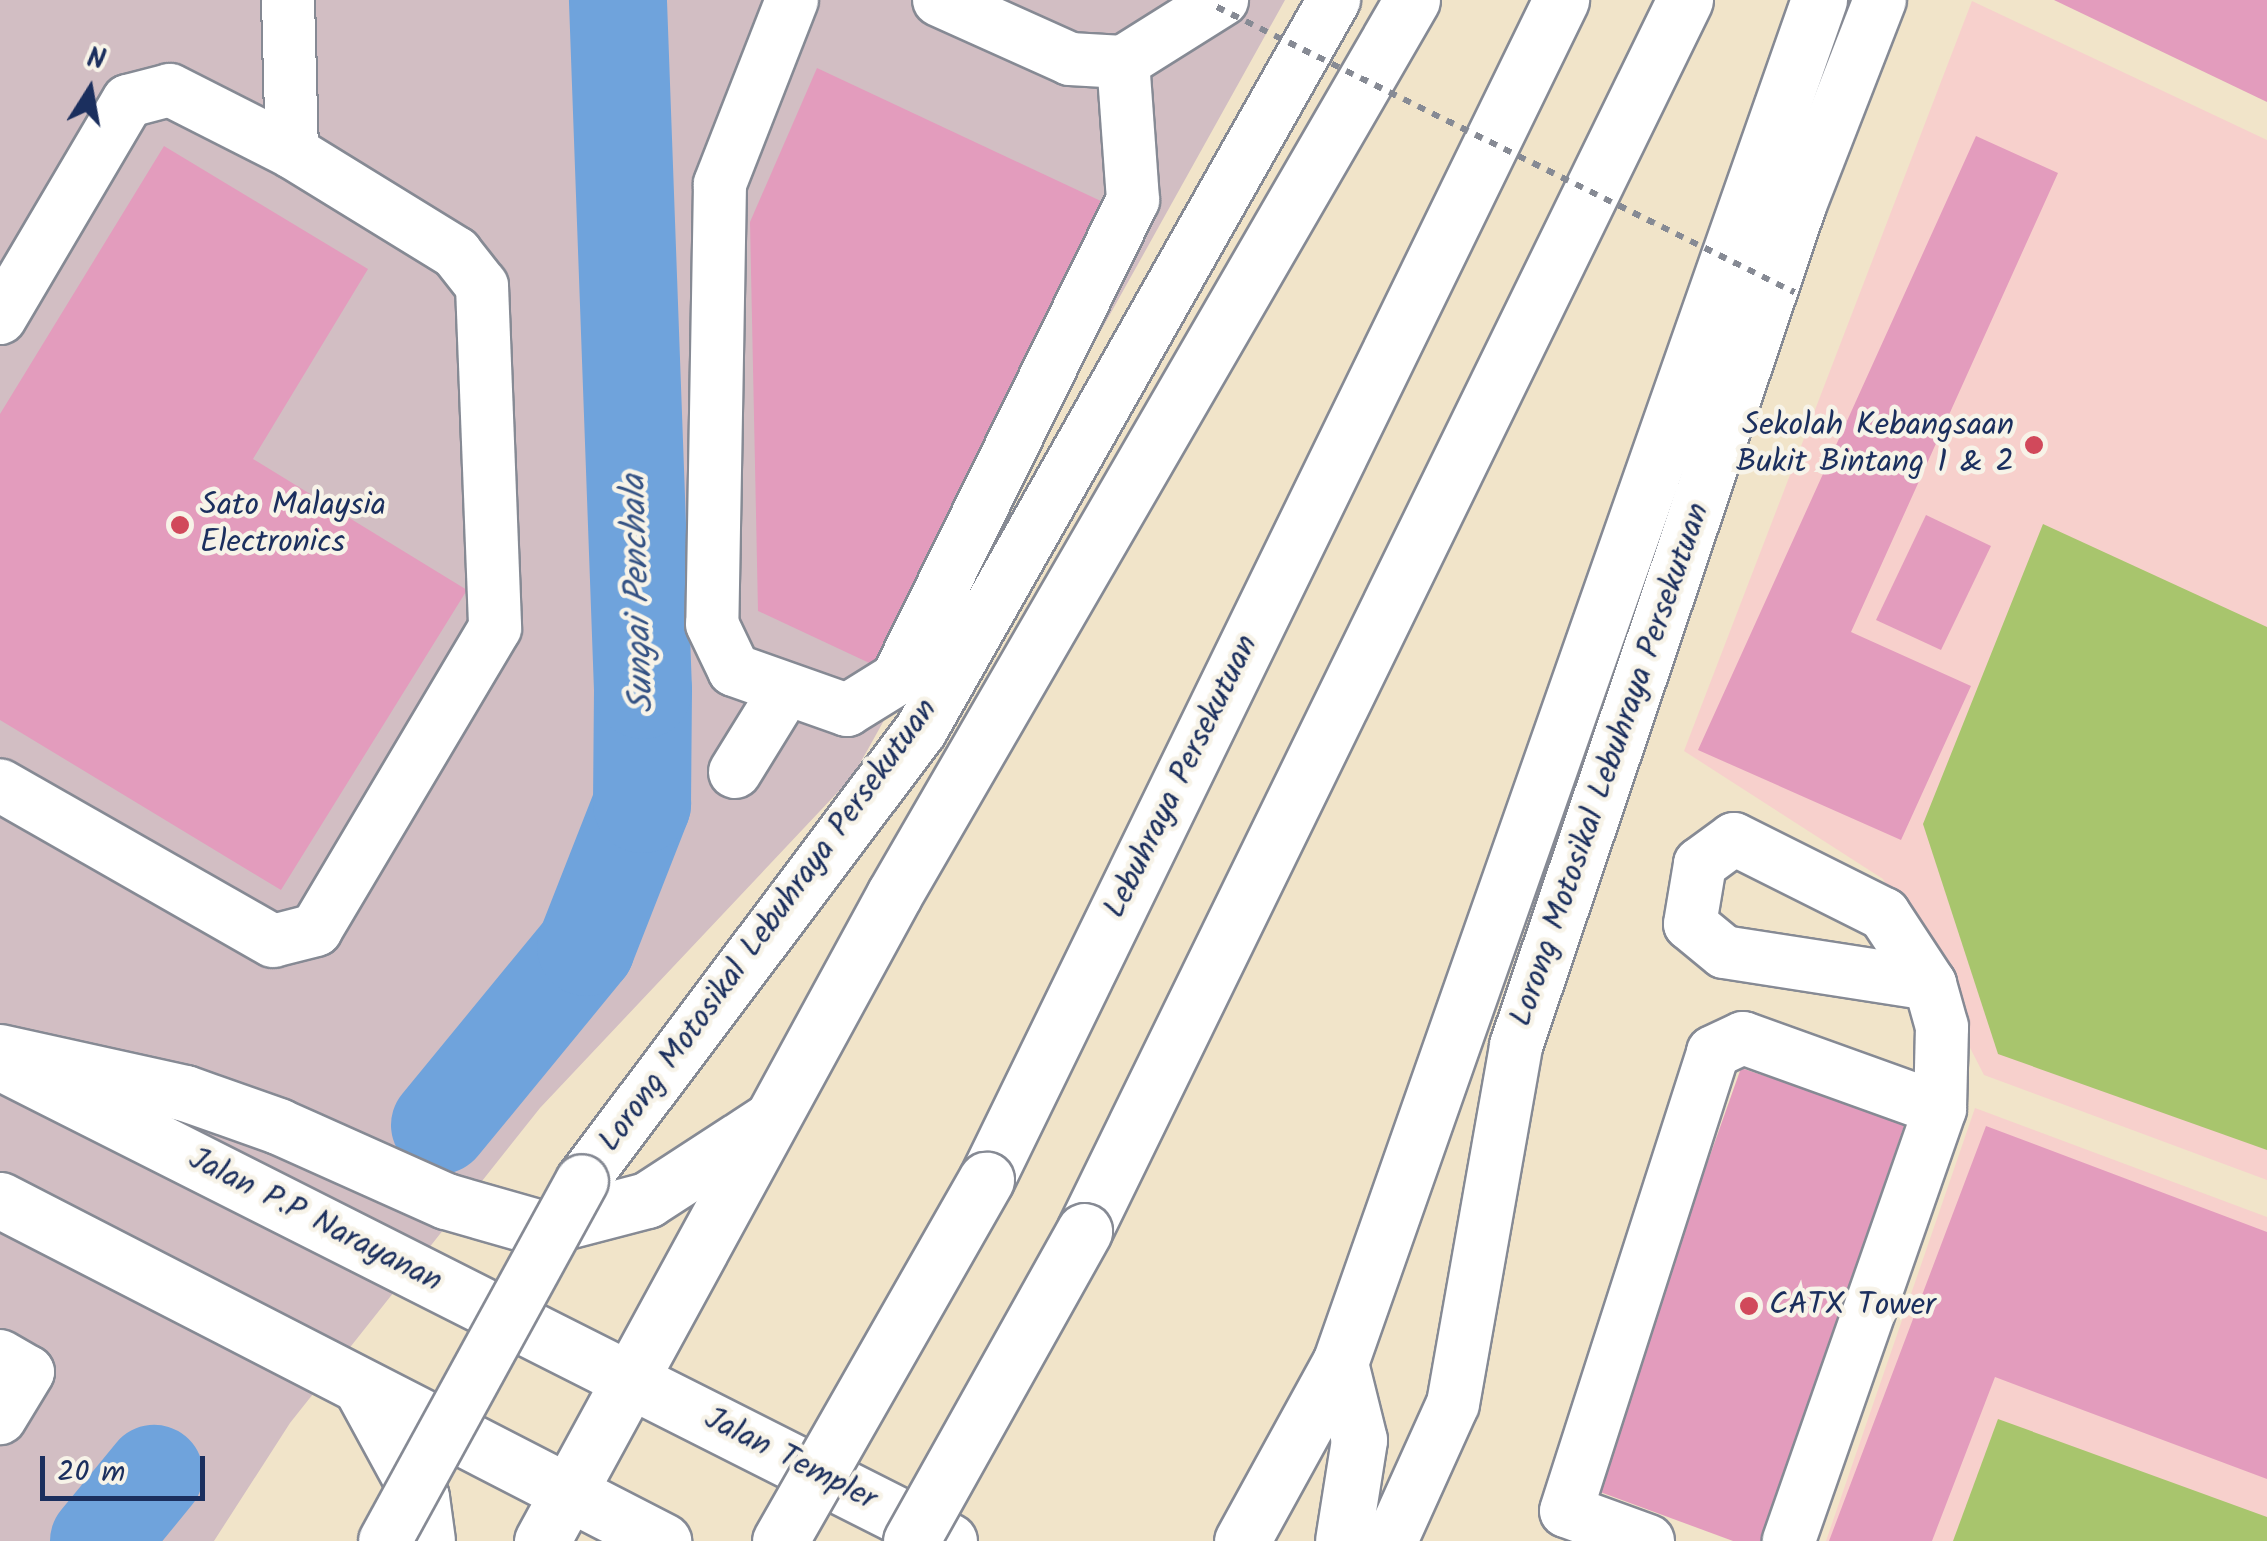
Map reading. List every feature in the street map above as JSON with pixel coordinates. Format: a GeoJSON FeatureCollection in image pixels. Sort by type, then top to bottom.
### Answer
{"type":"FeatureCollection","features":[{"type":"Feature","properties":{"kind":"main road"},"geometry":{"type":"LineString","coordinates":[[542,1541],[773,1118],[1108,524],[1412,0]]}},
{"type":"Feature","properties":{"kind":"main road","name":"Lebuhraya Persekutuan"},"geometry":{"type":"LineString","coordinates":[[780,1541],[986,1180],[1561,0]]}},
{"type":"Feature","properties":{"kind":"main road"},"geometry":{"type":"LineString","coordinates":[[911,1541],[1084,1231],[1685,0]]}},
{"type":"Feature","properties":{"kind":"main road"},"geometry":{"type":"LineString","coordinates":[[1242,1541],[1340,1363],[1819,0]]}},
{"type":"Feature","properties":{"kind":"main road"},"geometry":{"type":"LineString","coordinates":[[0,1052],[185,1093],[278,1126],[446,1201],[540,1228],[647,1200],[773,1118]]}},
{"type":"Feature","properties":{"kind":"main road","name":"Jalan P.P Narayanan"},"geometry":{"type":"LineString","coordinates":[[0,1062],[631,1379]]}},
{"type":"Feature","properties":{"kind":"main road"},"geometry":{"type":"LineString","coordinates":[[0,1200],[663,1541]]}},
{"type":"Feature","properties":{"kind":"main road"},"geometry":{"type":"LineString","coordinates":[[1340,1363],[1359,1440],[1343,1541]]}},
{"type":"Feature","properties":{"kind":"main road","name":"Jalan Templer"},"geometry":{"type":"LineString","coordinates":[[631,1379],[950,1541]]}},
{"type":"Feature","properties":{"kind":"main road"},"geometry":{"type":"LineString","coordinates":[[361,1387],[422,1497],[427,1541]]}},
{"type":"Feature","properties":{"kind":"street"},"geometry":{"type":"LineString","coordinates":[[288,0],[292,152]]}},
{"type":"Feature","properties":{"kind":"street"},"geometry":{"type":"LineString","coordinates":[[792,0],[720,184],[712,624],[734,670],[785,692],[847,710],[897,679],[1132,200],[1123,62]]}},
{"type":"Feature","properties":{"kind":"street"},"geometry":{"type":"LineString","coordinates":[[939,0],[1070,59],[1123,62],[1220,4]]}},
{"type":"Feature","properties":{"kind":"street","name":"Lorong Motosikal Lebuhraya Persekutuan"},"geometry":{"type":"LineString","coordinates":[[386,1541],[582,1180],[921,730],[1334,0]]}},
{"type":"Feature","properties":{"kind":"street","name":"Lorong Motosikal Lebuhraya Persekutuan"},"geometry":{"type":"LineString","coordinates":[[1397,1532],[1453,1404],[1516,1046],[1800,205],[1880,0]]}},
{"type":"Feature","properties":{"kind":"street"},"geometry":{"type":"LineString","coordinates":[[0,318],[128,101],[170,90],[292,152],[456,253],[482,286],[495,628],[316,930],[273,940],[0,785]]}},
{"type":"Feature","properties":{"kind":"street"},"geometry":{"type":"LineString","coordinates":[[1108,524],[1134,354]]}},
{"type":"Feature","properties":{"kind":"street"},"geometry":{"type":"LineString","coordinates":[[735,772],[785,692]]}},
{"type":"Feature","properties":{"kind":"street"},"geometry":{"type":"LineString","coordinates":[[1790,1541],[1940,1109],[1942,1027],[1930,984]]}},
{"type":"Feature","properties":{"kind":"street"},"geometry":{"type":"LineString","coordinates":[[1648,1541],[1561,1526],[1712,1052],[1743,1038],[1940,1109]]}},
{"type":"Feature","properties":{"kind":"street"},"geometry":{"type":"LineString","coordinates":[[0,1356],[28,1372],[0,1418]]}},
{"type":"Feature","properties":{"kind":"path"},"geometry":{"type":"LineString","coordinates":[[1220,4],[1794,292]]}},
{"type":"Feature","properties":{"kind":"shaded area"},"geometry":{"type":"Polygon","coordinates":[[[0,0],[1285,0],[853,776],[540,1108],[290,1423],[214,1541],[0,1541],[0,0]]]}},
{"type":"Feature","properties":{"kind":"shaded area","name":"Sekolah Kebangsaan Bukit Bintang 1 & 2"},"geometry":{"type":"Polygon","coordinates":[[[1972,1],[2267,140],[2267,1180],[1984,1075],[1883,879],[1684,751],[1972,1]]]}},
{"type":"Feature","properties":{"kind":"shaded area"},"geometry":{"type":"Polygon","coordinates":[[[1975,1108],[2267,1217],[2267,1541],[1826,1541],[1975,1108]]]}},
{"type":"Feature","properties":{"kind":"green space"},"geometry":{"type":"Polygon","coordinates":[[[2043,524],[2267,627],[2267,1150],[1998,1054],[1923,824],[2043,524]]]}},
{"type":"Feature","properties":{"kind":"green space"},"geometry":{"type":"Polygon","coordinates":[[[1998,1419],[2267,1517],[2267,1541],[1953,1541],[1998,1419]]]}},
{"type":"Feature","properties":{"kind":"building"},"geometry":{"type":"Polygon","coordinates":[[[2054,0],[2267,0],[2267,102],[2054,0]]]}},
{"type":"Feature","properties":{"kind":"building"},"geometry":{"type":"Polygon","coordinates":[[[817,68],[1103,202],[880,668],[758,611],[750,222],[817,68]]]}},
{"type":"Feature","properties":{"kind":"building"},"geometry":{"type":"Polygon","coordinates":[[[1976,136],[2058,173],[1851,632],[1971,686],[1901,840],[1698,750],[1976,136]]]}},
{"type":"Feature","properties":{"kind":"building","name":"Sato Malaysia Electronics"},"geometry":{"type":"Polygon","coordinates":[[[164,146],[368,269],[253,459],[467,590],[281,890],[0,720],[0,414],[164,146]]]}},
{"type":"Feature","properties":{"kind":"building"},"geometry":{"type":"Polygon","coordinates":[[[1926,515],[1991,546],[1941,650],[1876,620],[1926,515]]]}},
{"type":"Feature","properties":{"kind":"building","name":"CATX Tower"},"geometry":{"type":"Polygon","coordinates":[[[1741,1068],[1905,1123],[1761,1541],[1733,1541],[1592,1489],[1741,1068]]]}},
{"type":"Feature","properties":{"kind":"building"},"geometry":{"type":"Polygon","coordinates":[[[1986,1126],[2267,1232],[2267,1479],[1995,1377],[1932,1541],[1829,1541],[1986,1126]]]}},
{"type":"Feature","properties":{"kind":"waterway","name":"Sungai Penchala"},"geometry":{"type":"LineString","coordinates":[[440,1125],[586,947],[642,804],[643,690],[618,0]]}},
{"type":"Feature","properties":{"kind":"waterway","name":"Sungai Penchala"},"geometry":{"type":"LineString","coordinates":[[99,1541],[154,1474]]}},
{"type":"Feature","properties":{"kind":"place","name":"Sekolah Kebangsaan Bukit Bintang 1 & 2"},"geometry":{"type":"Point","coordinates":[2034,445]}},
{"type":"Feature","properties":{"kind":"place","name":"Sato Malaysia Electronics"},"geometry":{"type":"Point","coordinates":[180,525]}},
{"type":"Feature","properties":{"kind":"place","name":"CATX Tower"},"geometry":{"type":"Point","coordinates":[1749,1306]}}]}
